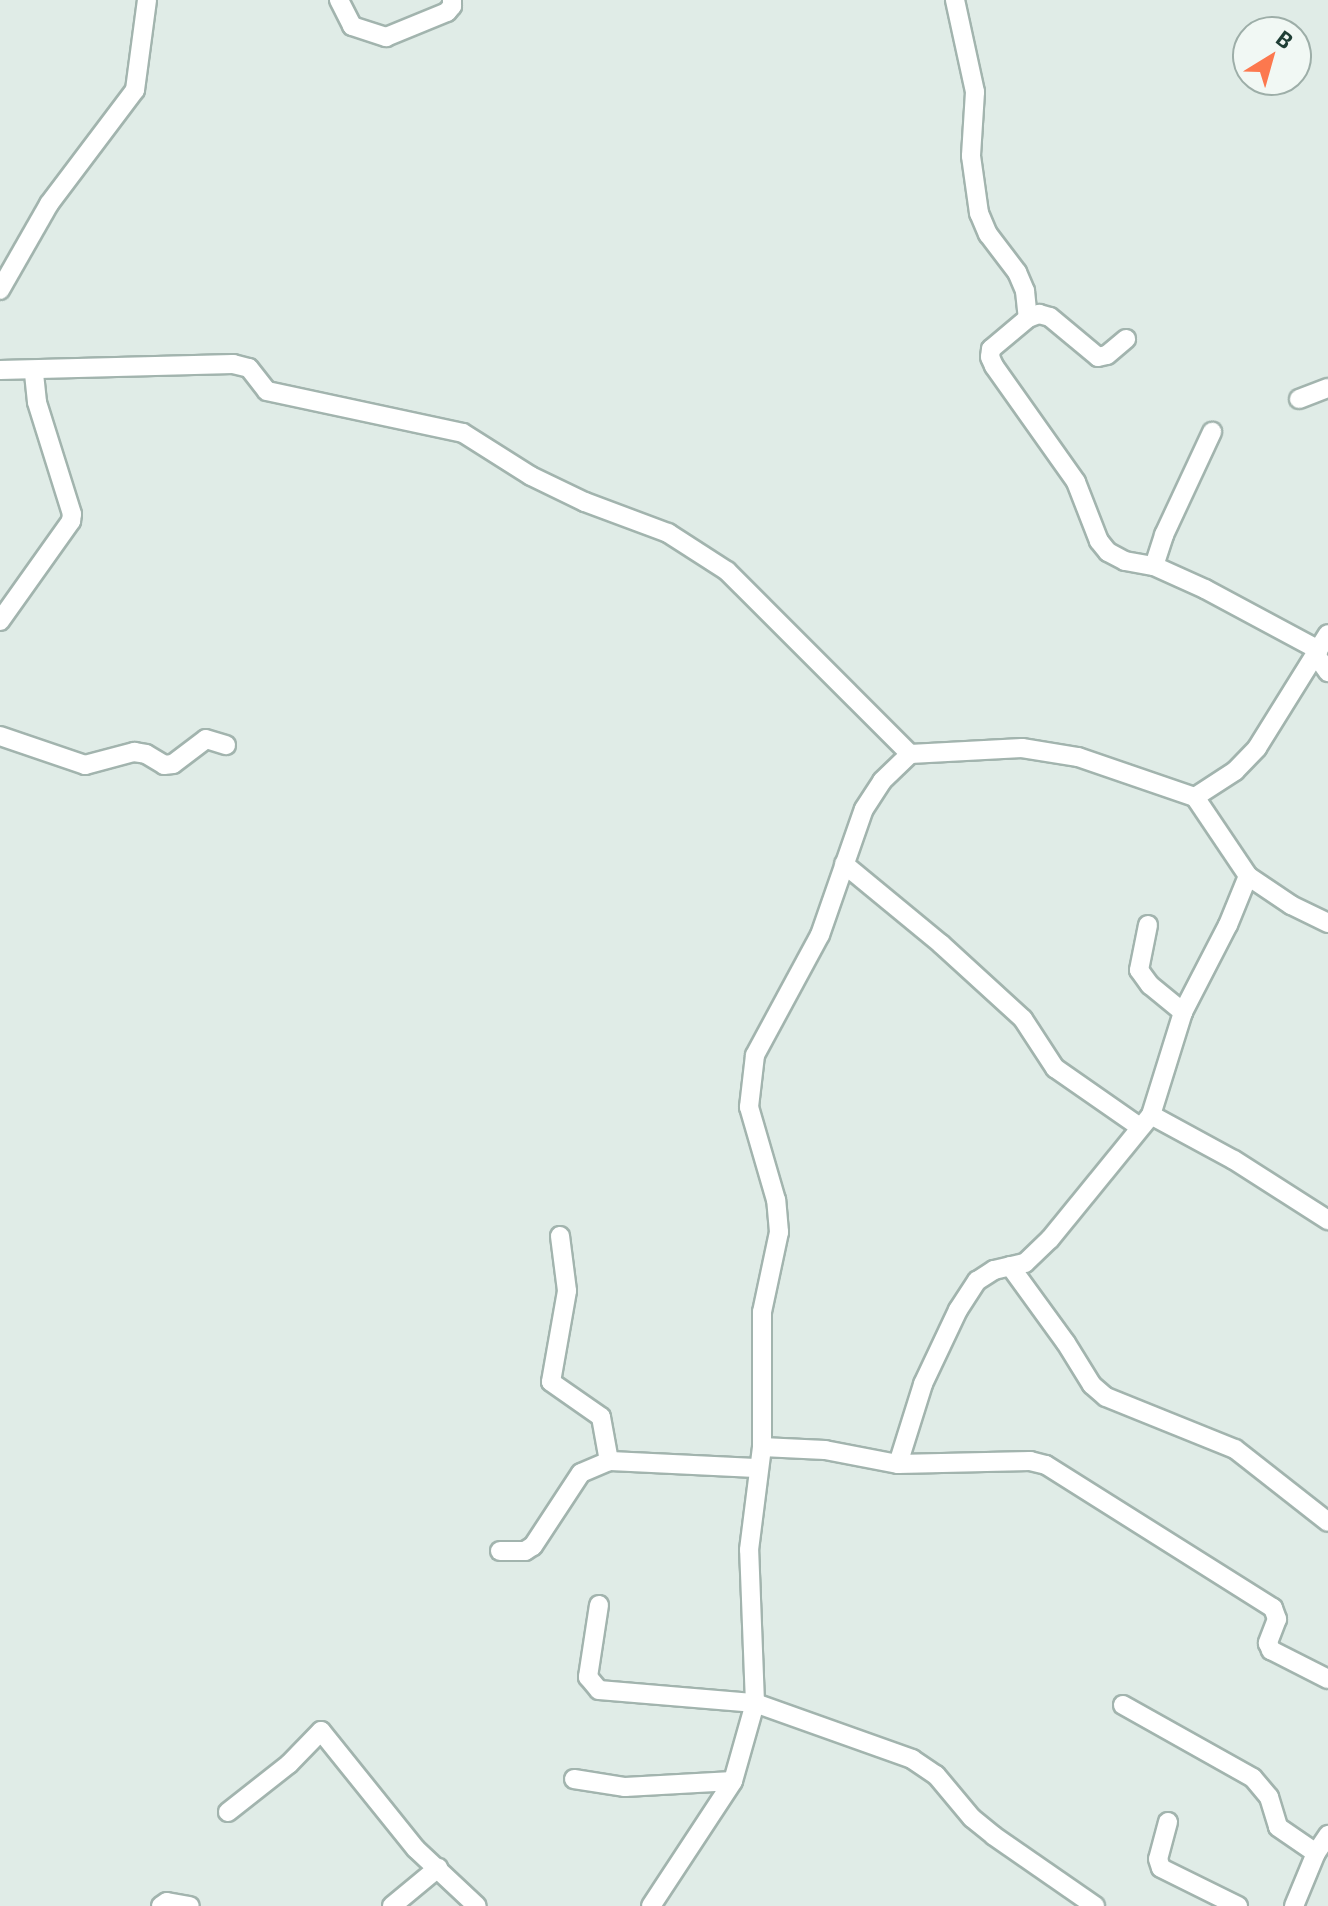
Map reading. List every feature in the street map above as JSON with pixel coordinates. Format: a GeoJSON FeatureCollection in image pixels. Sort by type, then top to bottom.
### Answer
{"type":"FeatureCollection","features":[{"type":"Feature","properties":{"kind":"street"},"geometry":{"type":"LineString","coordinates":[[0,290],[49,204],[135,90],[147,0]]}},
{"type":"Feature","properties":{"kind":"street"},"geometry":{"type":"LineString","coordinates":[[339,0],[352,26],[386,37],[447,12],[452,0]]}},
{"type":"Feature","properties":{"kind":"street"},"geometry":{"type":"LineString","coordinates":[[955,0],[975,92],[971,156],[979,213],[988,234],[1017,272],[1025,291],[1028,318]]}},
{"type":"Feature","properties":{"kind":"street"},"geometry":{"type":"LineString","coordinates":[[1126,339],[1107,355],[1098,357],[1050,317],[1039,314],[1028,318],[991,349],[990,357],[1076,482],[1099,541],[1108,552],[1125,561],[1154,566],[1321,646],[1328,672]]}},
{"type":"Feature","properties":{"kind":"street"},"geometry":{"type":"LineString","coordinates":[[1,368],[34,371],[233,364],[249,368],[267,391],[463,433],[531,476],[585,502],[668,533],[727,571],[910,754]]}},
{"type":"Feature","properties":{"kind":"street"},"geometry":{"type":"LineString","coordinates":[[0,621],[71,521],[72,514],[37,402],[34,371]]}},
{"type":"Feature","properties":{"kind":"street"},"geometry":{"type":"LineString","coordinates":[[1299,399],[1328,388]]}},
{"type":"Feature","properties":{"kind":"street"},"geometry":{"type":"LineString","coordinates":[[1154,566],[1164,535],[1212,432]]}},
{"type":"Feature","properties":{"kind":"street"},"geometry":{"type":"LineString","coordinates":[[1195,797],[1235,771],[1257,748],[1321,646]]}},
{"type":"Feature","properties":{"kind":"street"},"geometry":{"type":"LineString","coordinates":[[0,736],[85,765],[134,752],[164,765],[173,764],[206,739],[226,745]]}},
{"type":"Feature","properties":{"kind":"street"},"geometry":{"type":"LineString","coordinates":[[651,1906],[733,1781],[755,1703],[749,1550],[762,1447],[762,1312],[779,1232],[776,1200],[749,1107],[755,1055],[820,935],[864,809],[895,765],[910,754],[1039,749],[1078,757],[1195,797],[1248,876],[1291,905],[1328,923]]}},
{"type":"Feature","properties":{"kind":"street"},"geometry":{"type":"LineString","coordinates":[[844,864],[941,944],[1023,1019],[1055,1068],[1146,1121],[1234,1160],[1328,1220]]}},
{"type":"Feature","properties":{"kind":"street"},"geometry":{"type":"LineString","coordinates":[[898,1464],[923,1384],[958,1310],[977,1281],[1010,1266],[1025,1263],[1050,1239],[1146,1121],[1183,1012],[1228,925],[1248,876]]}},
{"type":"Feature","properties":{"kind":"street"},"geometry":{"type":"LineString","coordinates":[[1148,925],[1139,970],[1150,985],[1183,1012]]}},
{"type":"Feature","properties":{"kind":"street"},"geometry":{"type":"LineString","coordinates":[[560,1236],[567,1291],[551,1382],[601,1417],[609,1461]]}},
{"type":"Feature","properties":{"kind":"street"},"geometry":{"type":"LineString","coordinates":[[1010,1266],[1066,1343],[1092,1385],[1106,1397],[1235,1449],[1328,1522]]}},
{"type":"Feature","properties":{"kind":"street"},"geometry":{"type":"LineString","coordinates":[[762,1447],[825,1450],[898,1464],[1030,1461],[1058,1471],[1273,1608],[1277,1619],[1268,1643],[1271,1650],[1328,1679]]}},
{"type":"Feature","properties":{"kind":"street"},"geometry":{"type":"LineString","coordinates":[[500,1551],[525,1551],[533,1546],[581,1473],[609,1461],[757,1468]]}},
{"type":"Feature","properties":{"kind":"street"},"geometry":{"type":"LineString","coordinates":[[599,1605],[588,1677],[599,1690],[755,1703],[924,1765],[972,1818],[1095,1906]]}},
{"type":"Feature","properties":{"kind":"street"},"geometry":{"type":"LineString","coordinates":[[1123,1705],[1253,1778],[1269,1797],[1278,1827],[1316,1853]]}},
{"type":"Feature","properties":{"kind":"street"},"geometry":{"type":"LineString","coordinates":[[228,1812],[289,1764],[321,1731],[416,1849],[477,1906]]}},
{"type":"Feature","properties":{"kind":"street"},"geometry":{"type":"LineString","coordinates":[[574,1779],[625,1787],[733,1781]]}},
{"type":"Feature","properties":{"kind":"street"},"geometry":{"type":"LineString","coordinates":[[1168,1822],[1158,1859],[1161,1868],[1238,1906]]}},
{"type":"Feature","properties":{"kind":"street"},"geometry":{"type":"LineString","coordinates":[[1294,1906],[1316,1853],[1328,1835]]}},
{"type":"Feature","properties":{"kind":"street"},"geometry":{"type":"LineString","coordinates":[[392,1906],[438,1868]]}},
{"type":"Feature","properties":{"kind":"street"},"geometry":{"type":"LineString","coordinates":[[161,1906],[167,1902],[190,1906]]}}]}
